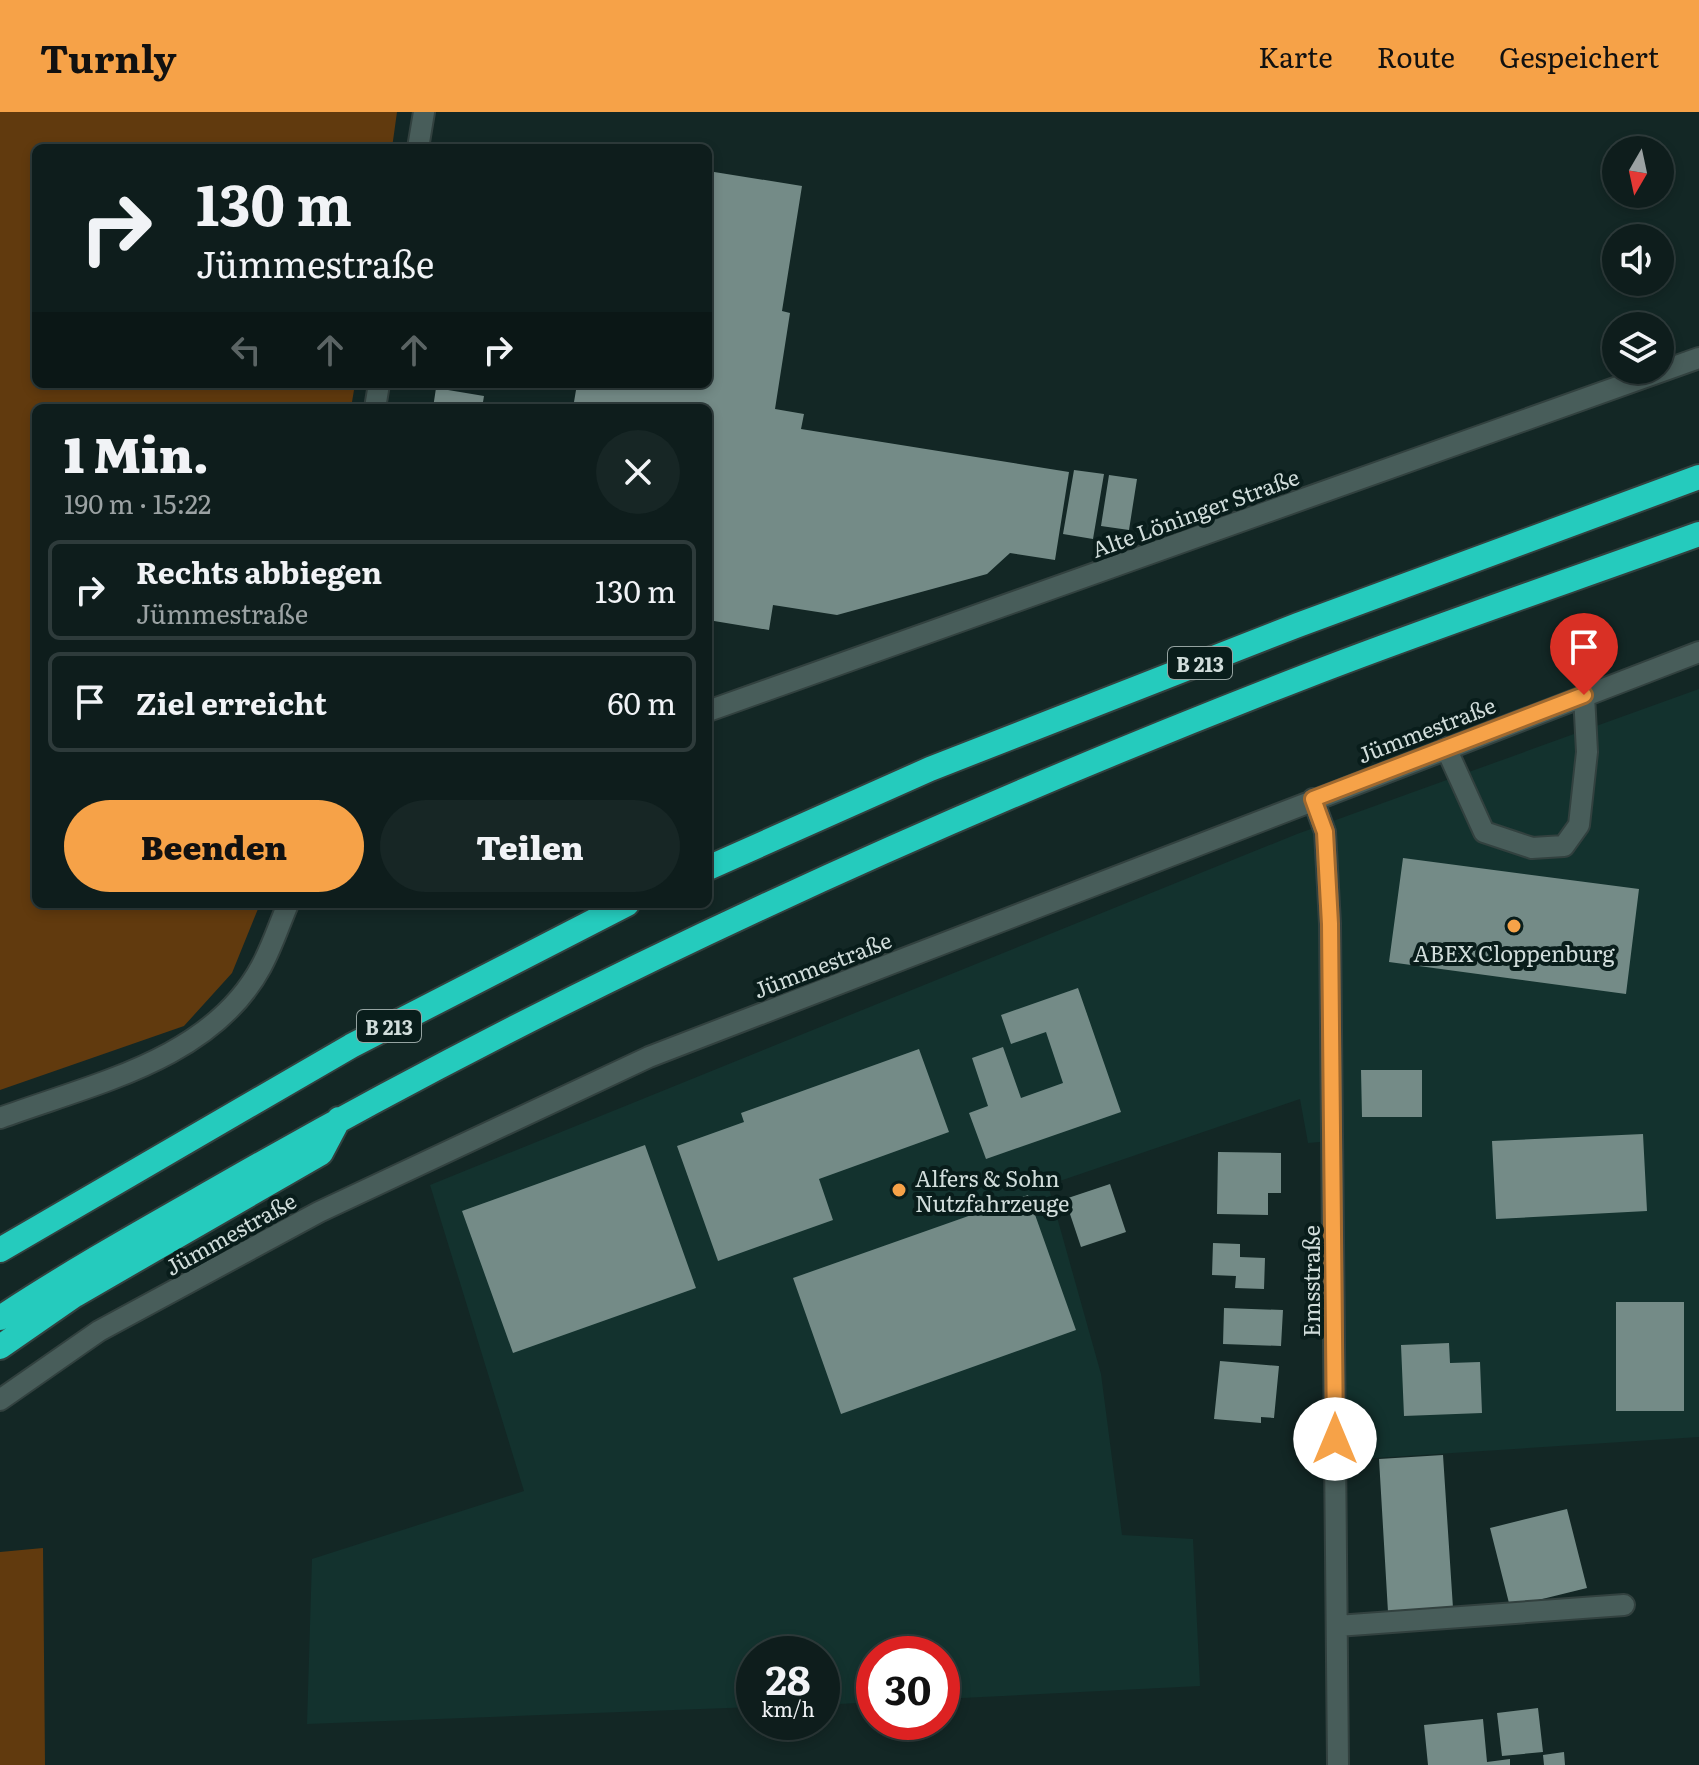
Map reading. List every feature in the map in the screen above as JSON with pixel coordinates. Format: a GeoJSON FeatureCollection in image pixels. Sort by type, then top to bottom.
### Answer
{"type":"FeatureCollection","features":[{"type":"Feature","properties":{"kind":"highway","name":"B 213"},"geometry":{"type":"LineString","coordinates":[[712,866],[989,746],[1298,625],[1699,477]]}},
{"type":"Feature","properties":{"kind":"highway","name":"B 213"},"geometry":{"type":"LineString","coordinates":[[0,1318],[79,1268],[340,1119],[506,1029],[750,912],[1042,781],[1313,673],[1699,534]]}},
{"type":"Feature","properties":{"kind":"highway","name":"B 213"},"geometry":{"type":"LineString","coordinates":[[0,1250],[351,1046],[619,908]]}},
{"type":"Feature","properties":{"kind":"highway"},"geometry":{"type":"LineString","coordinates":[[0,1347],[75,1295],[321,1153],[340,1119]]}},
{"type":"Feature","properties":{"kind":"street"},"geometry":{"type":"LineString","coordinates":[[419,144],[424,112]]}},
{"type":"Feature","properties":{"kind":"street","name":"Alte Löninger Straße"},"geometry":{"type":"LineString","coordinates":[[712,710],[1699,358]]}},
{"type":"Feature","properties":{"kind":"street","name":"Jümmestraße"},"geometry":{"type":"LineString","coordinates":[[0,1400],[99,1331],[319,1212],[649,1057],[1699,652]]}},
{"type":"Feature","properties":{"kind":"street"},"geometry":{"type":"LineString","coordinates":[[1446,748],[1484,832],[1532,848],[1564,846],[1579,825],[1587,752],[1584,695]]}},
{"type":"Feature","properties":{"kind":"street","name":"Emsstraße"},"geometry":{"type":"LineString","coordinates":[[1313,799],[1325,832],[1330,924],[1338,1765]]}},
{"type":"Feature","properties":{"kind":"street"},"geometry":{"type":"LineString","coordinates":[[0,1118],[175,1053],[225,1014],[261,968],[286,908]]}},
{"type":"Feature","properties":{"kind":"street"},"geometry":{"type":"LineString","coordinates":[[1337,1626],[1624,1605]]}},
{"type":"Feature","properties":{"kind":"shaded area"},"geometry":{"type":"Polygon","coordinates":[[[0,112],[397,112],[393,144],[32,144],[32,388],[354,388],[352,404],[32,404],[32,908],[258,908],[232,973],[184,1026],[0,1090],[0,112]]]}},
{"type":"Feature","properties":{"kind":"shaded area"},"geometry":{"type":"Polygon","coordinates":[[[1699,689],[1699,1437],[1344,1460],[1343,1140],[1308,1143],[1300,1099],[1048,1185],[1101,1374],[1122,1535],[1193,1539],[1200,1686],[960,1698],[960,1636],[856,1636],[856,1703],[840,1704],[840,1636],[736,1636],[736,1708],[307,1724],[312,1559],[524,1491],[430,1185],[1297,834],[1699,689]]]}},
{"type":"Feature","properties":{"kind":"shaded area"},"geometry":{"type":"Polygon","coordinates":[[[43,1548],[45,1765],[0,1765],[0,1552],[43,1548]]]}},
{"type":"Feature","properties":{"kind":"building"},"geometry":{"type":"Polygon","coordinates":[[[712,172],[802,186],[782,311],[790,313],[775,409],[804,414],[801,429],[1069,472],[1055,560],[1010,553],[987,574],[837,615],[773,605],[769,630],[712,621],[712,404],[574,404],[576,388],[712,388],[712,172]]]}},
{"type":"Feature","properties":{"kind":"building"},"geometry":{"type":"Polygon","coordinates":[[[436,388],[484,396],[483,404],[434,404],[436,388]]]}},
{"type":"Feature","properties":{"kind":"building"},"geometry":{"type":"Polygon","coordinates":[[[1074,470],[1104,474],[1093,539],[1063,534],[1074,470]]]}},
{"type":"Feature","properties":{"kind":"building"},"geometry":{"type":"Polygon","coordinates":[[[1109,475],[1137,479],[1129,530],[1101,526],[1109,475]]]}},
{"type":"Feature","properties":{"kind":"building","name":"ABEX Cloppenburg"},"geometry":{"type":"Polygon","coordinates":[[[1403,858],[1639,889],[1626,994],[1389,962],[1403,858]]]}},
{"type":"Feature","properties":{"kind":"building"},"geometry":{"type":"Polygon","coordinates":[[[1078,988],[1121,1112],[986,1159],[969,1113],[988,1106],[972,1058],[1003,1047],[1021,1098],[1063,1083],[1046,1032],[1011,1044],[1001,1015],[1078,988]]]}},
{"type":"Feature","properties":{"kind":"building"},"geometry":{"type":"Polygon","coordinates":[[[919,1049],[949,1132],[819,1179],[833,1220],[718,1261],[677,1146],[744,1122],[741,1113],[919,1049]]]}},
{"type":"Feature","properties":{"kind":"building"},"geometry":{"type":"Polygon","coordinates":[[[1361,1070],[1422,1070],[1422,1117],[1362,1117],[1361,1070]]]}},
{"type":"Feature","properties":{"kind":"building"},"geometry":{"type":"Polygon","coordinates":[[[1643,1134],[1647,1211],[1496,1219],[1492,1141],[1643,1134]]]}},
{"type":"Feature","properties":{"kind":"building"},"geometry":{"type":"Polygon","coordinates":[[[645,1145],[696,1288],[513,1353],[462,1211],[645,1145]]]}},
{"type":"Feature","properties":{"kind":"building"},"geometry":{"type":"Polygon","coordinates":[[[1218,1152],[1281,1153],[1281,1193],[1268,1193],[1268,1215],[1217,1214],[1218,1152]]]}},
{"type":"Feature","properties":{"kind":"building"},"geometry":{"type":"Polygon","coordinates":[[[1110,1184],[1126,1232],[1081,1247],[1065,1199],[1110,1184]]]}},
{"type":"Feature","properties":{"kind":"building"},"geometry":{"type":"Polygon","coordinates":[[[1028,1195],[1076,1330],[841,1414],[793,1278],[1028,1195]]]}},
{"type":"Feature","properties":{"kind":"building"},"geometry":{"type":"Polygon","coordinates":[[[1213,1243],[1240,1244],[1240,1257],[1265,1258],[1264,1289],[1235,1288],[1236,1276],[1212,1275],[1213,1243]]]}},
{"type":"Feature","properties":{"kind":"building"},"geometry":{"type":"Polygon","coordinates":[[[1616,1302],[1684,1302],[1684,1411],[1616,1411],[1616,1302]]]}},
{"type":"Feature","properties":{"kind":"building"},"geometry":{"type":"Polygon","coordinates":[[[1224,1308],[1283,1310],[1281,1346],[1223,1344],[1224,1308]]]}},
{"type":"Feature","properties":{"kind":"building"},"geometry":{"type":"Polygon","coordinates":[[[1449,1343],[1450,1363],[1480,1362],[1482,1413],[1404,1416],[1401,1345],[1449,1343]]]}},
{"type":"Feature","properties":{"kind":"building"},"geometry":{"type":"Polygon","coordinates":[[[1220,1361],[1279,1366],[1274,1418],[1261,1417],[1261,1423],[1214,1419],[1220,1361]]]}},
{"type":"Feature","properties":{"kind":"building"},"geometry":{"type":"Polygon","coordinates":[[[1443,1455],[1453,1608],[1388,1612],[1379,1459],[1443,1455]]]}},
{"type":"Feature","properties":{"kind":"building"},"geometry":{"type":"Polygon","coordinates":[[[1567,1509],[1587,1588],[1510,1607],[1490,1528],[1567,1509]]]}},
{"type":"Feature","properties":{"kind":"building"},"geometry":{"type":"Polygon","coordinates":[[[1538,1708],[1543,1752],[1502,1756],[1497,1713],[1538,1708]]]}},
{"type":"Feature","properties":{"kind":"building"},"geometry":{"type":"Polygon","coordinates":[[[1483,1719],[1487,1762],[1510,1759],[1510,1765],[1428,1765],[1424,1725],[1483,1719]]]}},
{"type":"Feature","properties":{"kind":"building"},"geometry":{"type":"Polygon","coordinates":[[[1564,1752],[1565,1765],[1544,1765],[1543,1755],[1564,1752]]]}},
{"type":"Feature","properties":{"kind":"place","name":"ABEX Cloppenburg"},"geometry":{"type":"Point","coordinates":[1514,926]}},
{"type":"Feature","properties":{"kind":"place","name":"Alfers & Sohn Nutzfahrzeuge"},"geometry":{"type":"Point","coordinates":[899,1190]}},
{"type":"Feature","properties":{"kind":"route"},"geometry":{"type":"LineString","coordinates":[[1335,1439],[1330,924],[1325,832],[1313,799],[1584,695]]}}]}
